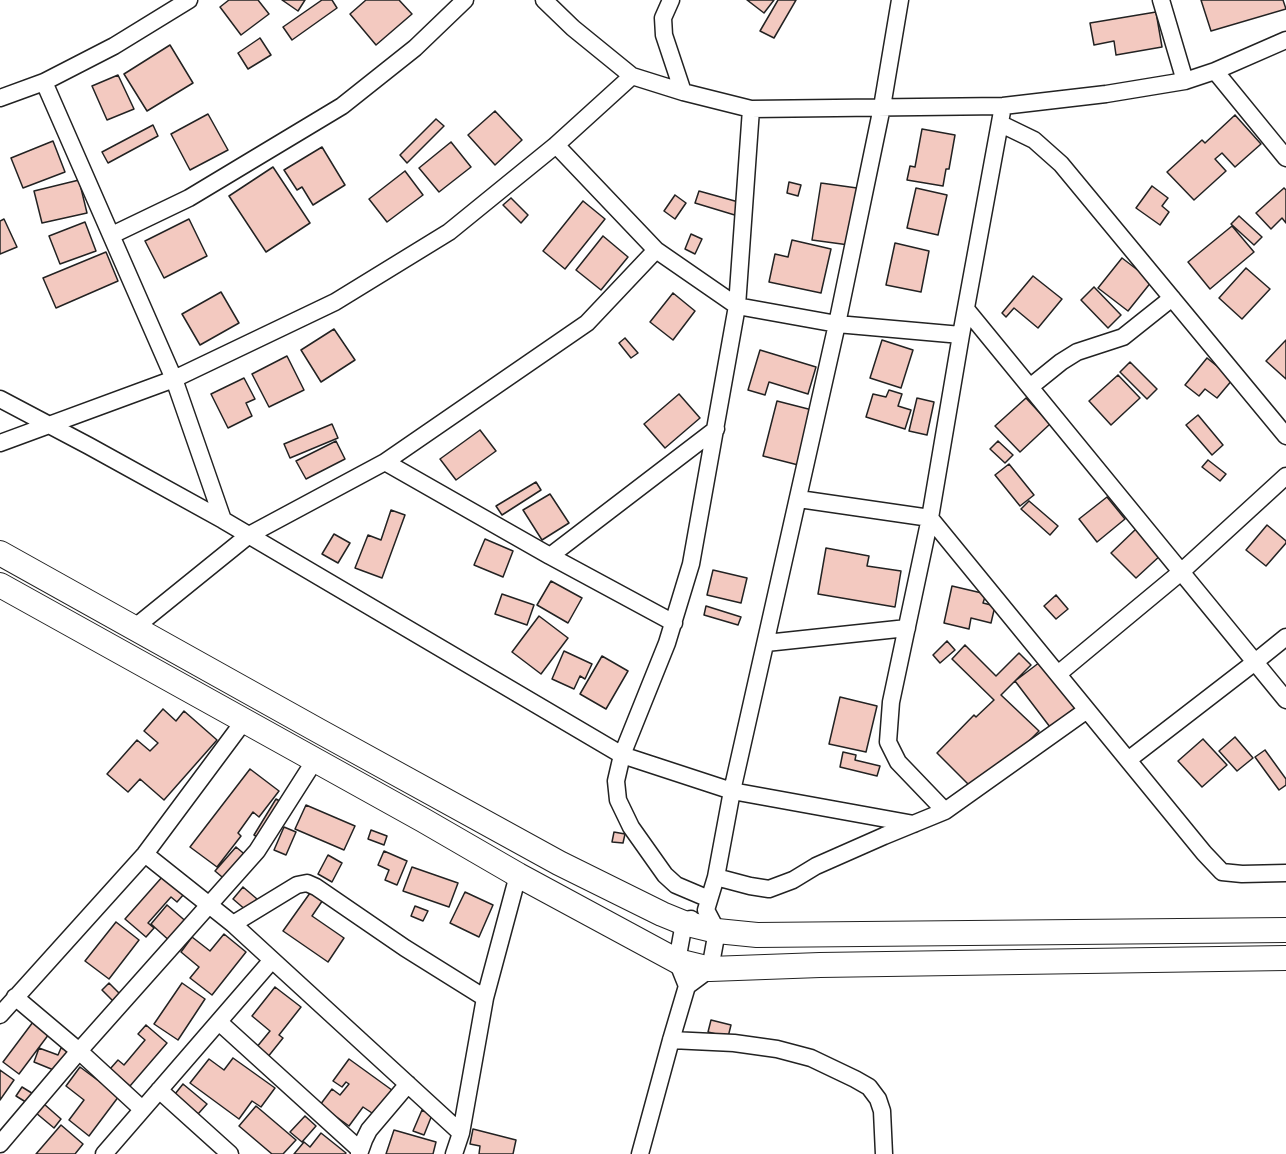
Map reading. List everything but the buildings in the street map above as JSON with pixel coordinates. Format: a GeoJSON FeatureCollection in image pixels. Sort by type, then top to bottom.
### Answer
{"type":"FeatureCollection","features":[{"type":"Feature","properties":{"kind":"main road"},"geometry":{"type":"LineString","coordinates":[[0,553],[559,863],[662,914],[684,922],[711,914],[757,936],[1286,930]]}},
{"type":"Feature","properties":{"kind":"main road"},"geometry":{"type":"LineString","coordinates":[[0,585],[677,961],[710,969],[820,964],[1286,958]]}},
{"type":"Feature","properties":{"kind":"street"},"geometry":{"type":"LineString","coordinates":[[0,98],[44,82],[114,46],[189,0]]}},
{"type":"Feature","properties":{"kind":"street"},"geometry":{"type":"LineString","coordinates":[[112,235],[189,198],[342,106],[416,48],[465,0]]}},
{"type":"Feature","properties":{"kind":"street"},"geometry":{"type":"LineString","coordinates":[[544,0],[573,28],[632,76],[751,109],[1003,106],[1106,94],[1185,81],[1215,71],[1286,40]]}},
{"type":"Feature","properties":{"kind":"street"},"geometry":{"type":"LineString","coordinates":[[671,0],[663,18],[664,34],[683,92]]}},
{"type":"Feature","properties":{"kind":"street"},"geometry":{"type":"LineString","coordinates":[[640,1154],[687,986],[710,969],[711,914],[732,791],[837,324],[882,107],[900,0]]}},
{"type":"Feature","properties":{"kind":"street"},"geometry":{"type":"LineString","coordinates":[[1161,0],[1185,81]]}},
{"type":"Feature","properties":{"kind":"street"},"geometry":{"type":"LineString","coordinates":[[1215,71],[1286,158]]}},
{"type":"Feature","properties":{"kind":"street"},"geometry":{"type":"LineString","coordinates":[[0,443],[174,379],[335,302],[449,232],[556,145],[632,76]]}},
{"type":"Feature","properties":{"kind":"street"},"geometry":{"type":"LineString","coordinates":[[44,82],[174,379],[223,520]]}},
{"type":"Feature","properties":{"kind":"street"},"geometry":{"type":"LineString","coordinates":[[945,811],[898,762],[888,742],[891,702],[930,518],[1003,106]]}},
{"type":"Feature","properties":{"kind":"street"},"geometry":{"type":"LineString","coordinates":[[711,914],[665,874],[631,827],[618,800],[616,781],[622,755],[667,643],[691,564],[737,306],[751,109]]}},
{"type":"Feature","properties":{"kind":"street"},"geometry":{"type":"LineString","coordinates":[[1001,124],[1034,140],[1061,164],[1286,436]]}},
{"type":"Feature","properties":{"kind":"street"},"geometry":{"type":"LineString","coordinates":[[556,145],[656,250],[737,306],[837,324],[961,335]]}},
{"type":"Feature","properties":{"kind":"street"},"geometry":{"type":"LineString","coordinates":[[134,628],[249,535],[385,462],[587,323],[656,250]]}},
{"type":"Feature","properties":{"kind":"street"},"geometry":{"type":"LineString","coordinates":[[1030,387],[1077,352],[1123,337],[1172,298]]}},
{"type":"Feature","properties":{"kind":"street"},"geometry":{"type":"LineString","coordinates":[[966,309],[1286,700]]}},
{"type":"Feature","properties":{"kind":"street"},"geometry":{"type":"LineString","coordinates":[[0,399],[50,424],[223,520],[622,755],[732,791],[914,824]]}},
{"type":"Feature","properties":{"kind":"street"},"geometry":{"type":"LineString","coordinates":[[550,556],[716,429]]}},
{"type":"Feature","properties":{"kind":"street"},"geometry":{"type":"LineString","coordinates":[[385,462],[550,556],[674,622]]}},
{"type":"Feature","properties":{"kind":"street"},"geometry":{"type":"LineString","coordinates":[[1058,674],[1181,572],[1286,476]]}},
{"type":"Feature","properties":{"kind":"street"},"geometry":{"type":"LineString","coordinates":[[799,499],[930,518],[1222,872],[1286,873]]}},
{"type":"Feature","properties":{"kind":"street"},"geometry":{"type":"LineString","coordinates":[[766,643],[907,628]]}},
{"type":"Feature","properties":{"kind":"street"},"geometry":{"type":"LineString","coordinates":[[1128,760],[1286,637]]}},
{"type":"Feature","properties":{"kind":"street"},"geometry":{"type":"LineString","coordinates":[[716,877],[769,889],[793,880],[816,867],[945,811],[1087,710]]}},
{"type":"Feature","properties":{"kind":"street"},"geometry":{"type":"LineString","coordinates":[[0,1015],[145,854],[244,721]]}},
{"type":"Feature","properties":{"kind":"street"},"geometry":{"type":"LineString","coordinates":[[0,1144],[78,1051],[257,851],[315,760]]}},
{"type":"Feature","properties":{"kind":"street"},"geometry":{"type":"LineString","coordinates":[[145,854],[233,924],[461,1133]]}},
{"type":"Feature","properties":{"kind":"street"},"geometry":{"type":"LineString","coordinates":[[454,1154],[461,1133],[485,998],[518,874]]}},
{"type":"Feature","properties":{"kind":"street"},"geometry":{"type":"LineString","coordinates":[[233,924],[297,885],[316,886],[405,948],[485,998]]}},
{"type":"Feature","properties":{"kind":"street"},"geometry":{"type":"LineString","coordinates":[[684,922],[677,961],[687,986]]}},
{"type":"Feature","properties":{"kind":"street"},"geometry":{"type":"LineString","coordinates":[[104,1154],[273,960]]}},
{"type":"Feature","properties":{"kind":"street"},"geometry":{"type":"LineString","coordinates":[[15,997],[142,1109]]}},
{"type":"Feature","properties":{"kind":"street"},"geometry":{"type":"LineString","coordinates":[[219,1022],[360,1152],[369,1130],[408,1084]]}},
{"type":"Feature","properties":{"kind":"street"},"geometry":{"type":"LineString","coordinates":[[671,1040],[734,1043],[777,1049],[810,1058],[862,1083],[869,1087],[878,1099],[882,1111],[884,1154]]}},
{"type":"Feature","properties":{"kind":"street"},"geometry":{"type":"LineString","coordinates":[[159,1090],[230,1154]]}}]}
